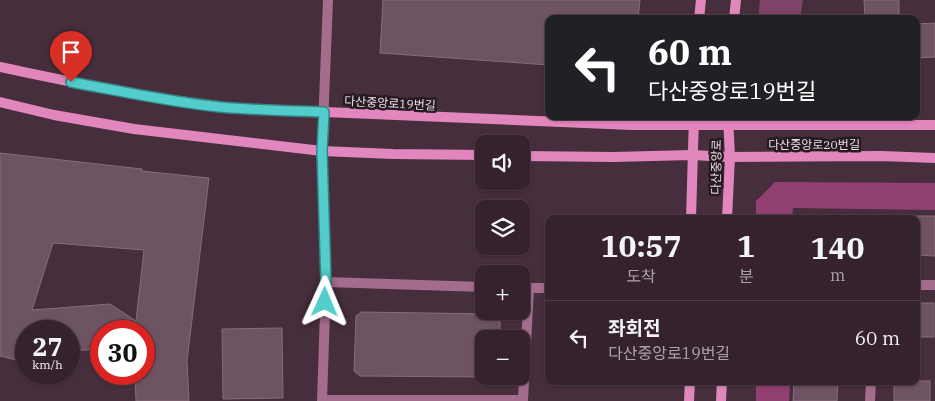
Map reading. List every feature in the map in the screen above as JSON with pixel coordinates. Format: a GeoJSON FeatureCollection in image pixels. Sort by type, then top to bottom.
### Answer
{"type":"FeatureCollection","features":[{"type":"Feature","properties":{"kind":"street"},"geometry":{"type":"LineString","coordinates":[[328,0],[322,151],[326,282],[322,401],[523,400],[524,320]]}},
{"type":"Feature","properties":{"kind":"street"},"geometry":{"type":"LineString","coordinates":[[699,15],[701,0]]}},
{"type":"Feature","properties":{"kind":"street"},"geometry":{"type":"LineString","coordinates":[[734,15],[736,0]]}},
{"type":"Feature","properties":{"kind":"street","name":"다산중앙로19번길"},"geometry":{"type":"LineString","coordinates":[[0,67],[157,98],[218,106],[506,121],[632,125],[694,121]]}},
{"type":"Feature","properties":{"kind":"street"},"geometry":{"type":"LineString","coordinates":[[0,102],[54,115],[134,129],[322,151],[475,155]]}},
{"type":"Feature","properties":{"kind":"street","name":"다산중앙로20번길"},"geometry":{"type":"LineString","coordinates":[[694,121],[935,125]]}},
{"type":"Feature","properties":{"kind":"street","name":"다산중앙로"},"geometry":{"type":"LineString","coordinates":[[692,215],[694,121]]}},
{"type":"Feature","properties":{"kind":"street","name":"다산중앙로"},"geometry":{"type":"LineString","coordinates":[[727,215],[730,157],[729,121]]}},
{"type":"Feature","properties":{"kind":"street"},"geometry":{"type":"LineString","coordinates":[[530,156],[692,156]]}},
{"type":"Feature","properties":{"kind":"street","name":"다산중앙로20번길"},"geometry":{"type":"LineString","coordinates":[[692,156],[881,156],[935,158]]}},
{"type":"Feature","properties":{"kind":"street"},"geometry":{"type":"LineString","coordinates":[[326,282],[475,287]]}},
{"type":"Feature","properties":{"kind":"street"},"geometry":{"type":"LineString","coordinates":[[920,285],[935,285]]}},
{"type":"Feature","properties":{"kind":"street"},"geometry":{"type":"LineString","coordinates":[[530,288],[545,288]]}},
{"type":"Feature","properties":{"kind":"street"},"geometry":{"type":"LineString","coordinates":[[690,385],[690,401]]}},
{"type":"Feature","properties":{"kind":"street"},"geometry":{"type":"LineString","coordinates":[[721,401],[722,385]]}},
{"type":"Feature","properties":{"kind":"street"},"geometry":{"type":"LineString","coordinates":[[870,401],[871,385]]}},
{"type":"Feature","properties":{"kind":"shaded area"},"geometry":{"type":"Polygon","coordinates":[[[760,0],[803,0],[801,15],[758,15],[760,0]]]}},
{"type":"Feature","properties":{"kind":"shaded area"},"geometry":{"type":"Polygon","coordinates":[[[775,182],[935,183],[935,210],[793,208],[792,215],[756,215],[756,201],[775,182]]]}},
{"type":"Feature","properties":{"kind":"shaded area"},"geometry":{"type":"Polygon","coordinates":[[[756,385],[790,385],[789,401],[756,401],[756,385]]]}},
{"type":"Feature","properties":{"kind":"building"},"geometry":{"type":"Polygon","coordinates":[[[383,0],[640,0],[638,15],[545,15],[545,65],[380,53],[383,0]]]}},
{"type":"Feature","properties":{"kind":"building"},"geometry":{"type":"Polygon","coordinates":[[[864,0],[899,0],[899,15],[865,15],[864,0]]]}},
{"type":"Feature","properties":{"kind":"building"},"geometry":{"type":"Polygon","coordinates":[[[935,23],[935,57],[920,58],[920,24],[935,23]]]}},
{"type":"Feature","properties":{"kind":"building"},"geometry":{"type":"Polygon","coordinates":[[[0,153],[209,178],[187,361],[189,401],[136,401],[135,385],[155,385],[155,320],[136,320],[144,250],[53,243],[32,310],[110,304],[134,320],[90,320],[90,350],[80,350],[80,320],[15,320],[15,360],[0,356],[0,153]]]}},
{"type":"Feature","properties":{"kind":"building"},"geometry":{"type":"Polygon","coordinates":[[[920,216],[935,216],[935,256],[920,255],[920,216]]]}},
{"type":"Feature","properties":{"kind":"building"},"geometry":{"type":"Polygon","coordinates":[[[920,303],[934,303],[934,337],[920,337],[920,303]]]}},
{"type":"Feature","properties":{"kind":"building"},"geometry":{"type":"Polygon","coordinates":[[[361,312],[475,314],[475,320],[500,320],[500,330],[475,330],[475,377],[360,376],[354,371],[356,316],[361,312]]]}},
{"type":"Feature","properties":{"kind":"building"},"geometry":{"type":"Polygon","coordinates":[[[282,328],[283,398],[223,399],[222,329],[282,328]]]}},
{"type":"Feature","properties":{"kind":"building"},"geometry":{"type":"Polygon","coordinates":[[[920,381],[930,381],[930,401],[894,401],[894,385],[920,385],[920,381]]]}},
{"type":"Feature","properties":{"kind":"building"},"geometry":{"type":"Polygon","coordinates":[[[794,385],[838,385],[837,401],[793,401],[794,385]]]}},
{"type":"Feature","properties":{"kind":"route"},"geometry":{"type":"LineString","coordinates":[[71,82],[157,98],[218,106],[324,112],[322,151],[325,302]]}}]}
